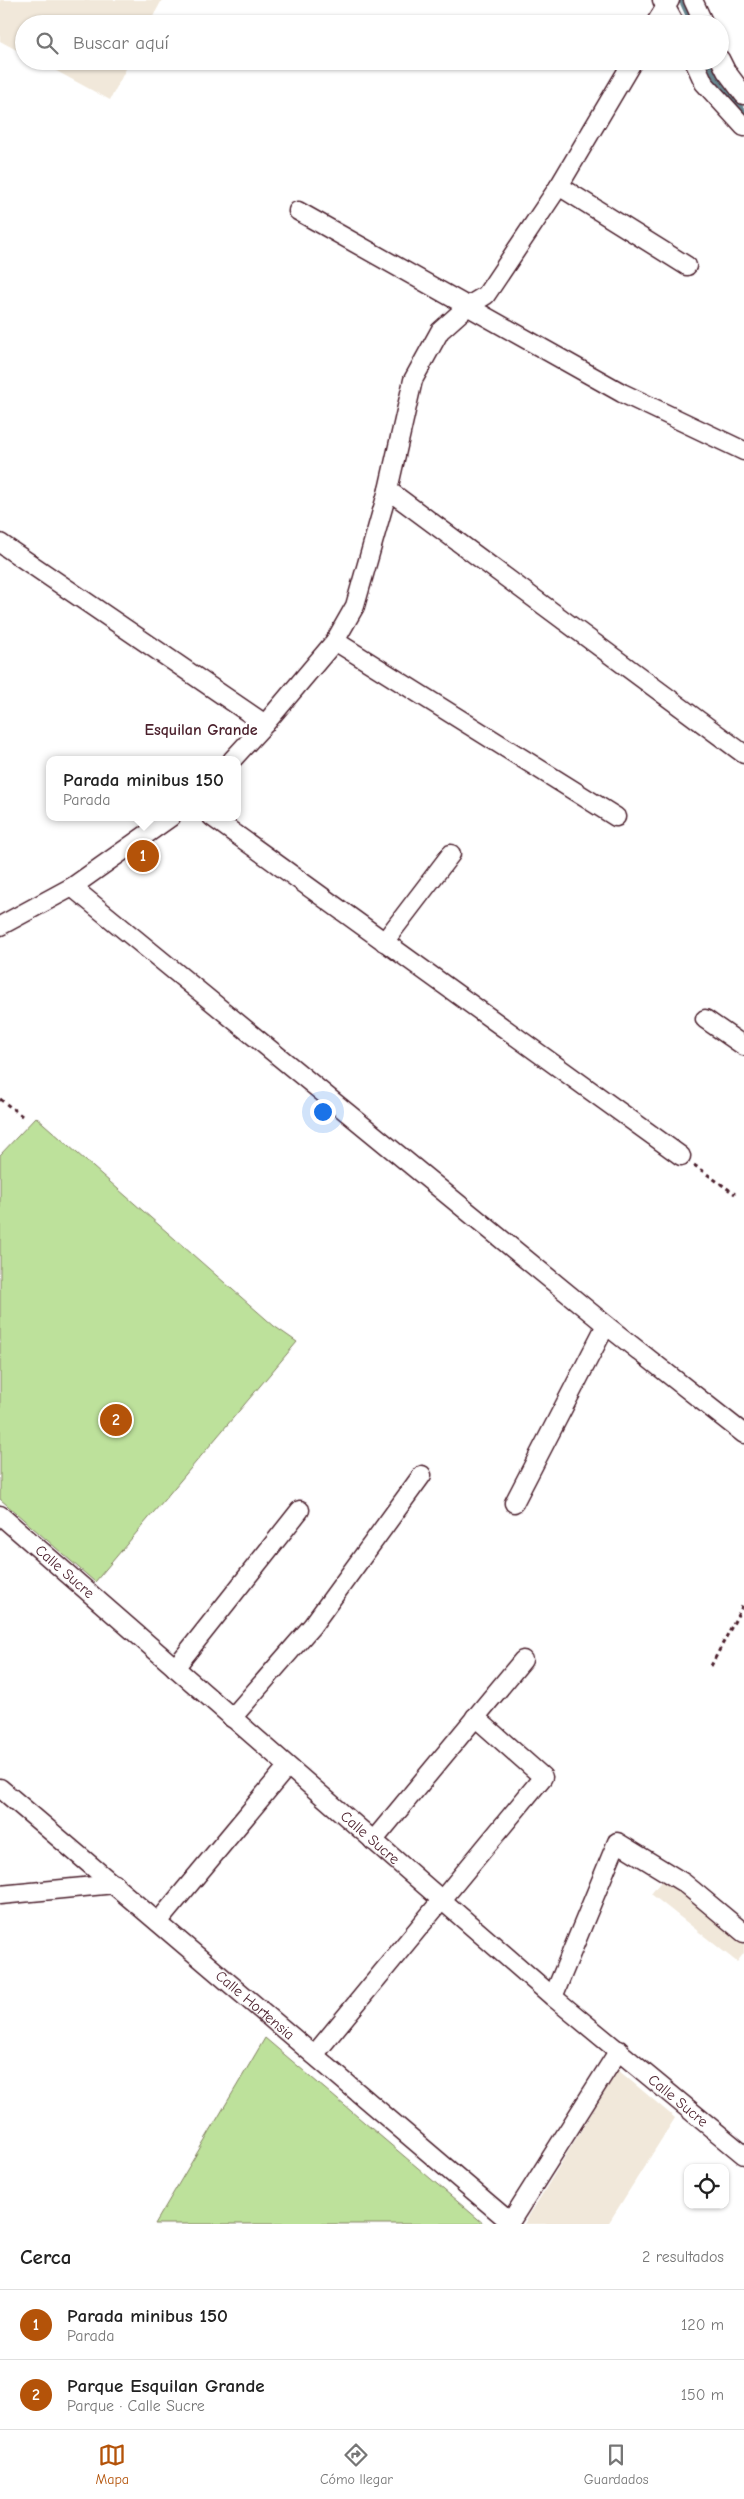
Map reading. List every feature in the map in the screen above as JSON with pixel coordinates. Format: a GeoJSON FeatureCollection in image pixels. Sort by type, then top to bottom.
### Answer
{"type":"FeatureCollection","features":[{"type":"Feature","properties":{"kind":"street"},"geometry":{"type":"LineString","coordinates":[[693,0],[700,15]]}},
{"type":"Feature","properties":{"kind":"street"},"geometry":{"type":"LineString","coordinates":[[660,15],[666,2]]}},
{"type":"Feature","properties":{"kind":"street"},"geometry":{"type":"LineString","coordinates":[[666,2],[672,15]]}},
{"type":"Feature","properties":{"kind":"street"},"geometry":{"type":"LineString","coordinates":[[236,756],[335,640],[354,606],[388,490],[413,380],[440,331],[468,306],[486,294],[560,186],[628,70]]}},
{"type":"Feature","properties":{"kind":"street"},"geometry":{"type":"LineString","coordinates":[[698,70],[704,83],[744,128]]}},
{"type":"Feature","properties":{"kind":"street"},"geometry":{"type":"LineString","coordinates":[[726,70],[744,95]]}},
{"type":"Feature","properties":{"kind":"street"},"geometry":{"type":"LineString","coordinates":[[560,186],[687,266]]}},
{"type":"Feature","properties":{"kind":"street"},"geometry":{"type":"LineString","coordinates":[[298,211],[622,393],[744,451]]}},
{"type":"Feature","properties":{"kind":"street"},"geometry":{"type":"LineString","coordinates":[[388,490],[744,754]]}},
{"type":"Feature","properties":{"kind":"street"},"geometry":{"type":"LineString","coordinates":[[0,543],[265,724]]}},
{"type":"Feature","properties":{"kind":"street"},"geometry":{"type":"LineString","coordinates":[[335,640],[616,817]]}},
{"type":"Feature","properties":{"kind":"street"},"geometry":{"type":"LineString","coordinates":[[0,926],[72,887],[165,821]]}},
{"type":"Feature","properties":{"kind":"street"},"geometry":{"type":"LineString","coordinates":[[218,821],[681,1156]]}},
{"type":"Feature","properties":{"kind":"street"},"geometry":{"type":"LineString","coordinates":[[384,942],[451,854]]}},
{"type":"Feature","properties":{"kind":"street"},"geometry":{"type":"LineString","coordinates":[[72,887],[606,1325],[744,1434]]}},
{"type":"Feature","properties":{"kind":"street"},"geometry":{"type":"LineString","coordinates":[[705,1019],[744,1046]]}},
{"type":"Feature","properties":{"kind":"street"},"geometry":{"type":"LineString","coordinates":[[514,1504],[606,1325]]}},
{"type":"Feature","properties":{"kind":"street"},"geometry":{"type":"LineString","coordinates":[[232,1718],[312,1626],[422,1475]]}},
{"type":"Feature","properties":{"kind":"street"},"geometry":{"type":"LineString","coordinates":[[175,1668],[300,1510]]}},
{"type":"Feature","properties":{"kind":"street","name":"Calle Sucre"},"geometry":{"type":"LineString","coordinates":[[0,1516],[287,1768],[553,1997],[744,2155]]}},
{"type":"Feature","properties":{"kind":"street"},"geometry":{"type":"LineString","coordinates":[[373,1841],[523,1660]]}},
{"type":"Feature","properties":{"kind":"street"},"geometry":{"type":"LineString","coordinates":[[314,2055],[543,1778],[475,1717]]}},
{"type":"Feature","properties":{"kind":"street"},"geometry":{"type":"LineString","coordinates":[[158,1922],[287,1768]]}},
{"type":"Feature","properties":{"kind":"street","name":"Calle Hortensia"},"geometry":{"type":"LineString","coordinates":[[0,1788],[510,2223]]}},
{"type":"Feature","properties":{"kind":"street"},"geometry":{"type":"LineString","coordinates":[[553,1997],[617,1842],[684,1884],[744,1933]]}},
{"type":"Feature","properties":{"kind":"street"},"geometry":{"type":"LineString","coordinates":[[0,1895],[114,1884]]}},
{"type":"Feature","properties":{"kind":"street"},"geometry":{"type":"LineString","coordinates":[[510,2223],[619,2050]]}},
{"type":"Feature","properties":{"kind":"path"},"geometry":{"type":"LineString","coordinates":[[0,1099],[22,1116]]}},
{"type":"Feature","properties":{"kind":"path"},"geometry":{"type":"LineString","coordinates":[[681,1156],[735,1194]]}},
{"type":"Feature","properties":{"kind":"path"},"geometry":{"type":"LineString","coordinates":[[711,1666],[744,1604]]}},
{"type":"Feature","properties":{"kind":"shaded area"},"geometry":{"type":"Polygon","coordinates":[[[0,0],[162,0],[154,15],[15,15],[15,49],[0,41],[0,0]]]}},
{"type":"Feature","properties":{"kind":"shaded area"},"geometry":{"type":"Polygon","coordinates":[[[55,70],[125,70],[110,100],[55,70]]]}},
{"type":"Feature","properties":{"kind":"shaded area"},"geometry":{"type":"Polygon","coordinates":[[[663,1879],[744,1944],[744,1953],[737,1962],[651,1894],[663,1879]]]}},
{"type":"Feature","properties":{"kind":"shaded area"},"geometry":{"type":"Polygon","coordinates":[[[618,2070],[675,2118],[608,2224],[524,2224],[618,2070]]]}},
{"type":"Feature","properties":{"kind":"green space"},"geometry":{"type":"Polygon","coordinates":[[[36,1117],[274,1326],[297,1342],[95,1582],[0,1499],[0,1155],[36,1117]]]}},
{"type":"Feature","properties":{"kind":"green space"},"geometry":{"type":"Polygon","coordinates":[[[265,2038],[484,2224],[155,2224],[265,2038]]]}},
{"type":"Feature","properties":{"kind":"waterway"},"geometry":{"type":"LineString","coordinates":[[681,0],[688,15]]}},
{"type":"Feature","properties":{"kind":"waterway"},"geometry":{"type":"LineString","coordinates":[[712,70],[715,77],[744,111]]}},
{"type":"Feature","properties":{"kind":"place","name":"Parada minibus 150"},"geometry":{"type":"Point","coordinates":[143,856]}},
{"type":"Feature","properties":{"kind":"place","name":"Parque Esquilan Grande"},"geometry":{"type":"Point","coordinates":[116,1420]}},
{"type":"Feature","properties":{"kind":"district","name":"Esquilan Grande"},"geometry":{"type":"Point","coordinates":[201,729]}}]}
